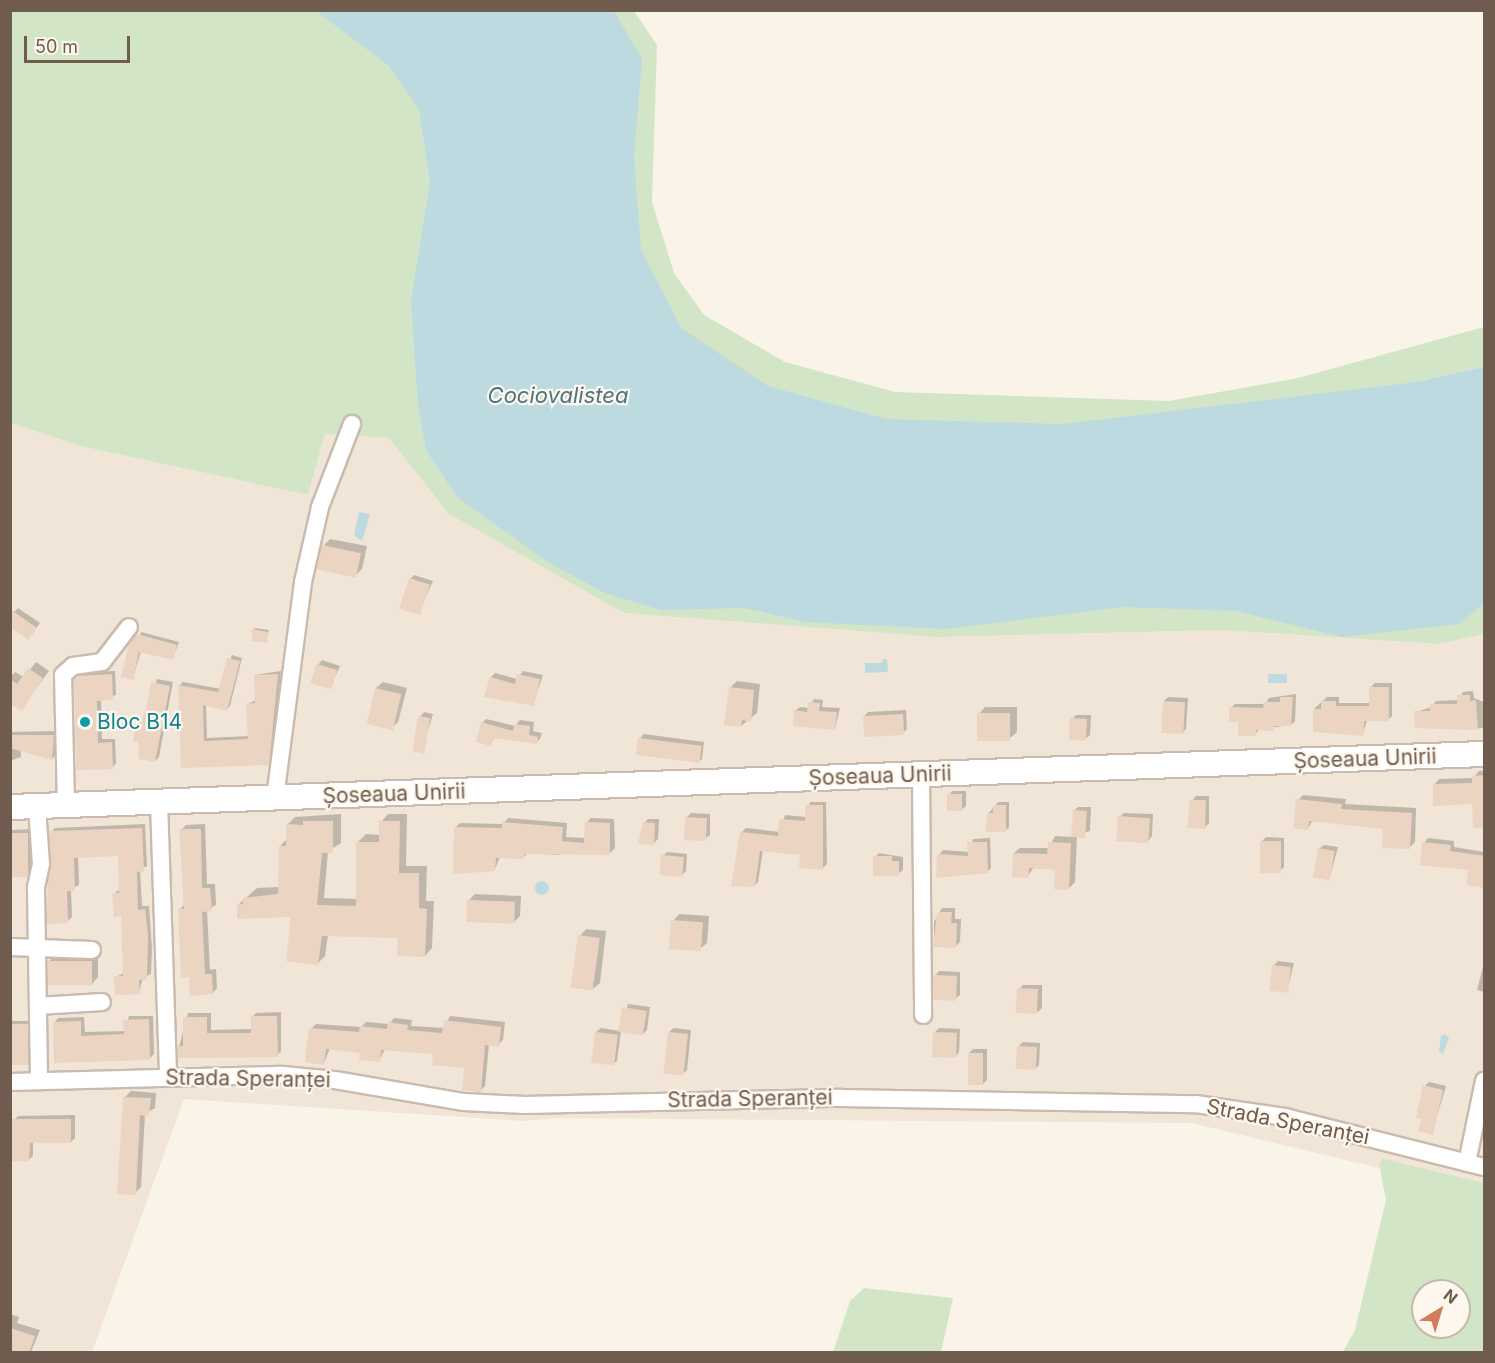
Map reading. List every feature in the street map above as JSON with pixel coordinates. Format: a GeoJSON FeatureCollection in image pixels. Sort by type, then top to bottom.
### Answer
{"type":"FeatureCollection","features":[{"type":"Feature","properties":{"kind":"main road","name":"Șoseaua Unirii"},"geometry":{"type":"LineString","coordinates":[[10,807],[1485,754]]}},
{"type":"Feature","properties":{"kind":"street"},"geometry":{"type":"LineString","coordinates":[[275,798],[303,582],[320,507],[352,424]]}},
{"type":"Feature","properties":{"kind":"street"},"geometry":{"type":"LineString","coordinates":[[66,806],[63,675],[73,666],[102,662],[129,627]]}},
{"type":"Feature","properties":{"kind":"street"},"geometry":{"type":"LineString","coordinates":[[921,774],[923,1015]]}},
{"type":"Feature","properties":{"kind":"street"},"geometry":{"type":"LineString","coordinates":[[159,802],[168,1076]]}},
{"type":"Feature","properties":{"kind":"street"},"geometry":{"type":"LineString","coordinates":[[37,807],[41,864],[36,888],[39,948],[39,1081]]}},
{"type":"Feature","properties":{"kind":"street"},"geometry":{"type":"LineString","coordinates":[[10,947],[92,950]]}},
{"type":"Feature","properties":{"kind":"street"},"geometry":{"type":"LineString","coordinates":[[38,1006],[102,1002]]}},
{"type":"Feature","properties":{"kind":"street","name":"Strada Speranței"},"geometry":{"type":"LineString","coordinates":[[10,1082],[168,1076],[294,1076],[465,1102],[525,1105],[829,1098],[1196,1104],[1285,1118],[1485,1167]]}},
{"type":"Feature","properties":{"kind":"street"},"geometry":{"type":"LineString","coordinates":[[1467,1163],[1485,1081]]}},
{"type":"Feature","properties":{"kind":"shaded area"},"geometry":{"type":"Polygon","coordinates":[[[11,423],[80,446],[308,495],[325,434],[389,438],[449,514],[624,613],[936,637],[1222,630],[1438,644],[1484,628],[1484,1193],[1192,1123],[557,1118],[524,1121],[184,1099],[92,1352],[11,1352],[11,423]]]}},
{"type":"Feature","properties":{"kind":"green space"},"geometry":{"type":"Polygon","coordinates":[[[11,11],[634,11],[657,45],[652,202],[674,273],[704,315],[785,362],[895,392],[1169,401],[1298,378],[1484,327],[1484,634],[1438,644],[1222,630],[936,637],[624,613],[449,514],[389,438],[325,434],[308,495],[80,446],[11,423],[11,11]]]}},
{"type":"Feature","properties":{"kind":"green space"},"geometry":{"type":"Polygon","coordinates":[[[1383,1159],[1484,1183],[1484,1352],[1343,1352],[1355,1330],[1386,1200],[1379,1163],[1383,1159]]]}},
{"type":"Feature","properties":{"kind":"green space"},"geometry":{"type":"Polygon","coordinates":[[[864,1288],[953,1298],[941,1352],[833,1352],[850,1301],[864,1288]]]}},
{"type":"Feature","properties":{"kind":"water","name":"Cociovalistea"},"geometry":{"type":"Polygon","coordinates":[[[316,11],[614,11],[642,59],[634,157],[641,249],[681,328],[768,386],[886,419],[1062,424],[1417,382],[1484,367],[1484,603],[1459,624],[1342,637],[1237,611],[1122,607],[945,629],[805,622],[745,608],[660,610],[605,593],[549,563],[457,497],[426,450],[418,405],[411,301],[430,182],[419,109],[389,66],[316,11]]]}},
{"type":"Feature","properties":{"kind":"water"},"geometry":{"type":"Polygon","coordinates":[[[359,512],[370,514],[362,541],[354,535],[359,512]]]}},
{"type":"Feature","properties":{"kind":"water"},"geometry":{"type":"Polygon","coordinates":[[[887,659],[888,672],[865,673],[865,663],[881,663],[887,659]]]}},
{"type":"Feature","properties":{"kind":"water"},"geometry":{"type":"Polygon","coordinates":[[[1268,674],[1287,674],[1287,683],[1268,683],[1268,674]]]}},
{"type":"Feature","properties":{"kind":"water"},"geometry":{"type":"Polygon","coordinates":[[[539,881],[545,881],[549,888],[545,895],[539,895],[535,891],[535,885],[539,881]]]}},
{"type":"Feature","properties":{"kind":"water"},"geometry":{"type":"Polygon","coordinates":[[[1445,1034],[1449,1038],[1443,1054],[1439,1051],[1441,1036],[1445,1034]]]}},
{"type":"Feature","properties":{"kind":"building"},"geometry":{"type":"Polygon","coordinates":[[[322,545],[361,553],[356,578],[317,569],[322,545]]]}},
{"type":"Feature","properties":{"kind":"building"},"geometry":{"type":"Polygon","coordinates":[[[409,578],[430,585],[420,615],[399,608],[409,578]]]}},
{"type":"Feature","properties":{"kind":"building"},"geometry":{"type":"Polygon","coordinates":[[[10,609],[37,628],[28,640],[10,627],[10,609]]]}},
{"type":"Feature","properties":{"kind":"building"},"geometry":{"type":"Polygon","coordinates":[[[252,629],[268,632],[267,643],[252,641],[252,629]]]}},
{"type":"Feature","properties":{"kind":"building"},"geometry":{"type":"Polygon","coordinates":[[[137,634],[177,645],[173,660],[139,652],[133,680],[121,677],[129,644],[137,634]]]}},
{"type":"Feature","properties":{"kind":"building"},"geometry":{"type":"Polygon","coordinates":[[[227,658],[240,661],[227,711],[203,705],[204,741],[248,739],[246,704],[255,703],[254,675],[278,674],[269,765],[181,768],[178,685],[218,692],[227,658]]]}},
{"type":"Feature","properties":{"kind":"building"},"geometry":{"type":"Polygon","coordinates":[[[316,664],[337,670],[332,689],[310,683],[316,664]]]}},
{"type":"Feature","properties":{"kind":"building"},"geometry":{"type":"Polygon","coordinates":[[[28,668],[43,678],[22,711],[10,704],[10,679],[17,684],[28,668]]]}},
{"type":"Feature","properties":{"kind":"building","name":"Bloc B14"},"geometry":{"type":"Polygon","coordinates":[[[112,674],[113,700],[97,701],[98,743],[112,742],[113,769],[76,770],[74,680],[78,676],[112,674]]]}},
{"type":"Feature","properties":{"kind":"building"},"geometry":{"type":"Polygon","coordinates":[[[517,674],[540,679],[534,706],[484,697],[490,677],[515,684],[517,674]]]}},
{"type":"Feature","properties":{"kind":"building"},"geometry":{"type":"Polygon","coordinates":[[[151,682],[170,686],[155,762],[139,759],[138,742],[133,741],[137,722],[141,723],[146,709],[151,682]]]}},
{"type":"Feature","properties":{"kind":"building"},"geometry":{"type":"Polygon","coordinates":[[[729,687],[754,690],[751,722],[742,720],[741,727],[724,725],[729,687]]]}},
{"type":"Feature","properties":{"kind":"building"},"geometry":{"type":"Polygon","coordinates":[[[1369,687],[1389,687],[1389,721],[1364,721],[1364,736],[1313,732],[1313,709],[1321,709],[1321,701],[1336,701],[1336,706],[1369,706],[1369,687]]]}},
{"type":"Feature","properties":{"kind":"building"},"geometry":{"type":"Polygon","coordinates":[[[375,688],[401,694],[393,730],[367,724],[375,688]]]}},
{"type":"Feature","properties":{"kind":"building"},"geometry":{"type":"Polygon","coordinates":[[[1457,695],[1470,695],[1470,701],[1476,700],[1478,730],[1415,728],[1414,711],[1430,711],[1430,704],[1457,704],[1457,695]]]}},
{"type":"Feature","properties":{"kind":"building"},"geometry":{"type":"Polygon","coordinates":[[[1280,697],[1293,697],[1291,726],[1274,726],[1274,731],[1256,730],[1256,736],[1238,736],[1238,722],[1229,722],[1229,707],[1263,708],[1264,702],[1280,702],[1280,697]]]}},
{"type":"Feature","properties":{"kind":"building"},"geometry":{"type":"Polygon","coordinates":[[[1163,701],[1185,702],[1183,734],[1161,733],[1163,701]]]}},
{"type":"Feature","properties":{"kind":"building"},"geometry":{"type":"Polygon","coordinates":[[[808,702],[820,703],[819,711],[837,712],[835,730],[793,726],[794,710],[807,712],[808,702]]]}},
{"type":"Feature","properties":{"kind":"building"},"geometry":{"type":"Polygon","coordinates":[[[977,713],[1010,713],[1010,741],[977,741],[977,713]]]}},
{"type":"Feature","properties":{"kind":"building"},"geometry":{"type":"Polygon","coordinates":[[[903,714],[904,735],[864,737],[863,716],[903,714]]]}},
{"type":"Feature","properties":{"kind":"building"},"geometry":{"type":"Polygon","coordinates":[[[418,716],[430,718],[424,753],[412,752],[418,716]]]}},
{"type":"Feature","properties":{"kind":"building"},"geometry":{"type":"Polygon","coordinates":[[[1070,718],[1087,719],[1086,741],[1069,740],[1070,718]]]}},
{"type":"Feature","properties":{"kind":"building"},"geometry":{"type":"Polygon","coordinates":[[[481,722],[513,731],[514,724],[530,726],[529,735],[538,737],[537,744],[493,738],[491,746],[476,742],[481,722]]]}},
{"type":"Feature","properties":{"kind":"building"},"geometry":{"type":"Polygon","coordinates":[[[10,735],[54,735],[52,760],[10,748],[10,735]]]}},
{"type":"Feature","properties":{"kind":"building"},"geometry":{"type":"Polygon","coordinates":[[[638,738],[702,746],[699,763],[636,755],[638,738]]]}},
{"type":"Feature","properties":{"kind":"building"},"geometry":{"type":"Polygon","coordinates":[[[1485,775],[1484,828],[1473,828],[1472,804],[1433,806],[1433,784],[1472,783],[1472,776],[1485,775]]]}},
{"type":"Feature","properties":{"kind":"building"},"geometry":{"type":"Polygon","coordinates":[[[947,794],[962,794],[962,811],[947,811],[947,794]]]}},
{"type":"Feature","properties":{"kind":"building"},"geometry":{"type":"Polygon","coordinates":[[[1296,799],[1342,804],[1341,809],[1412,813],[1410,849],[1382,848],[1383,829],[1309,821],[1308,830],[1293,828],[1296,799]]]}},
{"type":"Feature","properties":{"kind":"building"},"geometry":{"type":"Polygon","coordinates":[[[1190,800],[1206,800],[1205,829],[1187,828],[1190,800]]]}},
{"type":"Feature","properties":{"kind":"building"},"geometry":{"type":"Polygon","coordinates":[[[805,805],[823,805],[823,870],[799,868],[800,855],[760,851],[755,887],[731,886],[740,832],[778,836],[779,819],[805,821],[805,805]]]}},
{"type":"Feature","properties":{"kind":"building"},"geometry":{"type":"Polygon","coordinates":[[[993,805],[1006,805],[1006,832],[986,832],[987,813],[993,813],[993,805]]]}},
{"type":"Feature","properties":{"kind":"building"},"geometry":{"type":"Polygon","coordinates":[[[1073,810],[1087,811],[1085,838],[1071,837],[1073,810]]]}},
{"type":"Feature","properties":{"kind":"building"},"geometry":{"type":"Polygon","coordinates":[[[1118,816],[1150,818],[1148,843],[1116,841],[1118,816]]]}},
{"type":"Feature","properties":{"kind":"building"},"geometry":{"type":"Polygon","coordinates":[[[685,817],[707,818],[706,841],[684,840],[685,817]]]}},
{"type":"Feature","properties":{"kind":"building"},"geometry":{"type":"Polygon","coordinates":[[[303,821],[333,821],[333,853],[322,853],[317,905],[356,906],[356,842],[379,842],[379,821],[400,821],[399,873],[419,873],[419,908],[427,909],[425,957],[397,956],[398,938],[322,936],[318,965],[286,961],[291,917],[237,919],[237,905],[243,904],[243,898],[278,894],[279,846],[286,846],[286,824],[303,825],[303,821]]]}},
{"type":"Feature","properties":{"kind":"building"},"geometry":{"type":"Polygon","coordinates":[[[502,822],[563,827],[562,841],[584,843],[585,822],[610,823],[610,855],[524,854],[524,859],[496,858],[495,871],[453,874],[454,827],[502,828],[502,822]]]}},
{"type":"Feature","properties":{"kind":"building"},"geometry":{"type":"Polygon","coordinates":[[[643,822],[655,823],[654,845],[638,844],[643,822]]]}},
{"type":"Feature","properties":{"kind":"building"},"geometry":{"type":"Polygon","coordinates":[[[142,828],[144,872],[137,872],[138,910],[145,909],[148,935],[147,979],[139,980],[140,994],[115,995],[114,976],[123,976],[121,916],[114,917],[112,893],[119,893],[118,856],[74,858],[75,891],[67,891],[68,923],[47,924],[49,831],[142,828]]]}},
{"type":"Feature","properties":{"kind":"building"},"geometry":{"type":"Polygon","coordinates":[[[179,829],[201,829],[202,888],[210,888],[212,911],[202,912],[205,974],[212,974],[213,994],[190,996],[189,977],[181,978],[178,909],[184,909],[179,829]]]}},
{"type":"Feature","properties":{"kind":"building"},"geometry":{"type":"Polygon","coordinates":[[[10,833],[28,833],[28,877],[10,877],[10,833]]]}},
{"type":"Feature","properties":{"kind":"building"},"geometry":{"type":"Polygon","coordinates":[[[1260,841],[1281,841],[1281,873],[1260,873],[1260,841]]]}},
{"type":"Feature","properties":{"kind":"building"},"geometry":{"type":"Polygon","coordinates":[[[967,842],[987,842],[988,873],[936,878],[937,854],[968,856],[967,842]]]}},
{"type":"Feature","properties":{"kind":"building"},"geometry":{"type":"Polygon","coordinates":[[[1048,842],[1071,843],[1069,890],[1054,889],[1055,870],[1029,868],[1029,878],[1012,877],[1013,853],[1047,854],[1048,842]]]}},
{"type":"Feature","properties":{"kind":"building"},"geometry":{"type":"Polygon","coordinates":[[[1422,842],[1451,845],[1450,851],[1485,856],[1485,888],[1466,885],[1468,870],[1420,865],[1422,842]]]}},
{"type":"Feature","properties":{"kind":"building"},"geometry":{"type":"Polygon","coordinates":[[[1318,848],[1335,851],[1330,880],[1313,878],[1318,848]]]}},
{"type":"Feature","properties":{"kind":"building"},"geometry":{"type":"Polygon","coordinates":[[[661,855],[684,857],[682,877],[659,875],[661,855]]]}},
{"type":"Feature","properties":{"kind":"building"},"geometry":{"type":"Polygon","coordinates":[[[873,856],[892,856],[892,861],[899,861],[899,876],[873,876],[873,856]]]}},
{"type":"Feature","properties":{"kind":"building"},"geometry":{"type":"Polygon","coordinates":[[[467,900],[515,902],[514,924],[466,922],[467,900]]]}},
{"type":"Feature","properties":{"kind":"building"},"geometry":{"type":"Polygon","coordinates":[[[937,912],[952,912],[951,923],[957,923],[956,948],[933,947],[937,912]]]}},
{"type":"Feature","properties":{"kind":"building"},"geometry":{"type":"Polygon","coordinates":[[[671,920],[703,922],[701,951],[669,949],[671,920]]]}},
{"type":"Feature","properties":{"kind":"building"},"geometry":{"type":"Polygon","coordinates":[[[578,935],[600,938],[592,991],[571,987],[578,935]]]}},
{"type":"Feature","properties":{"kind":"building"},"geometry":{"type":"Polygon","coordinates":[[[48,961],[92,961],[92,985],[48,985],[48,961]]]}},
{"type":"Feature","properties":{"kind":"building"},"geometry":{"type":"Polygon","coordinates":[[[1272,965],[1291,967],[1288,993],[1269,991],[1272,965]]]}},
{"type":"Feature","properties":{"kind":"building"},"geometry":{"type":"Polygon","coordinates":[[[933,975],[957,976],[956,1001],[932,1000],[933,975]]]}},
{"type":"Feature","properties":{"kind":"building"},"geometry":{"type":"Polygon","coordinates":[[[1017,988],[1038,989],[1037,1014],[1016,1013],[1017,988]]]}},
{"type":"Feature","properties":{"kind":"building"},"geometry":{"type":"Polygon","coordinates":[[[622,1007],[647,1011],[643,1036],[618,1032],[622,1007]]]}},
{"type":"Feature","properties":{"kind":"building"},"geometry":{"type":"Polygon","coordinates":[[[251,1016],[277,1016],[278,1057],[178,1058],[178,1046],[183,1046],[183,1017],[207,1017],[207,1033],[251,1033],[251,1016]]]}},
{"type":"Feature","properties":{"kind":"building"},"geometry":{"type":"Polygon","coordinates":[[[149,1019],[150,1060],[54,1063],[53,1022],[81,1021],[81,1036],[124,1034],[123,1020],[149,1019]]]}},
{"type":"Feature","properties":{"kind":"building"},"geometry":{"type":"Polygon","coordinates":[[[444,1020],[501,1027],[499,1047],[485,1045],[481,1092],[462,1090],[464,1068],[432,1065],[433,1054],[381,1050],[380,1062],[359,1060],[360,1053],[326,1049],[324,1065],[305,1062],[309,1028],[359,1032],[360,1026],[387,1029],[388,1022],[408,1025],[407,1030],[442,1033],[444,1020]]]}},
{"type":"Feature","properties":{"kind":"building"},"geometry":{"type":"Polygon","coordinates":[[[10,1024],[28,1024],[28,1065],[10,1065],[10,1024]]]}},
{"type":"Feature","properties":{"kind":"building"},"geometry":{"type":"Polygon","coordinates":[[[595,1032],[618,1035],[614,1066],[591,1063],[595,1032]]]}},
{"type":"Feature","properties":{"kind":"building"},"geometry":{"type":"Polygon","coordinates":[[[668,1032],[688,1034],[684,1076],[664,1074],[668,1032]]]}},
{"type":"Feature","properties":{"kind":"building"},"geometry":{"type":"Polygon","coordinates":[[[933,1032],[957,1033],[956,1058],[932,1057],[933,1032]]]}},
{"type":"Feature","properties":{"kind":"building"},"geometry":{"type":"Polygon","coordinates":[[[1017,1046],[1037,1047],[1036,1070],[1016,1069],[1017,1046]]]}},
{"type":"Feature","properties":{"kind":"building"},"geometry":{"type":"Polygon","coordinates":[[[968,1053],[983,1053],[983,1085],[968,1085],[968,1053]]]}},
{"type":"Feature","properties":{"kind":"building"},"geometry":{"type":"Polygon","coordinates":[[[1423,1085],[1443,1090],[1433,1135],[1418,1131],[1421,1119],[1416,1118],[1423,1085]]]}},
{"type":"Feature","properties":{"kind":"building"},"geometry":{"type":"Polygon","coordinates":[[[123,1097],[151,1098],[149,1116],[140,1115],[136,1195],[117,1194],[123,1097]]]}},
{"type":"Feature","properties":{"kind":"building"},"geometry":{"type":"Polygon","coordinates":[[[12,1119],[71,1119],[71,1143],[30,1143],[29,1161],[11,1161],[12,1119]]]}},
{"type":"Feature","properties":{"kind":"building"},"geometry":{"type":"Polygon","coordinates":[[[10,1328],[35,1336],[29,1353],[10,1353],[10,1328]]]}},
{"type":"Feature","properties":{"kind":"place","name":"Bloc B14"},"geometry":{"type":"Point","coordinates":[85,722]}}]}
